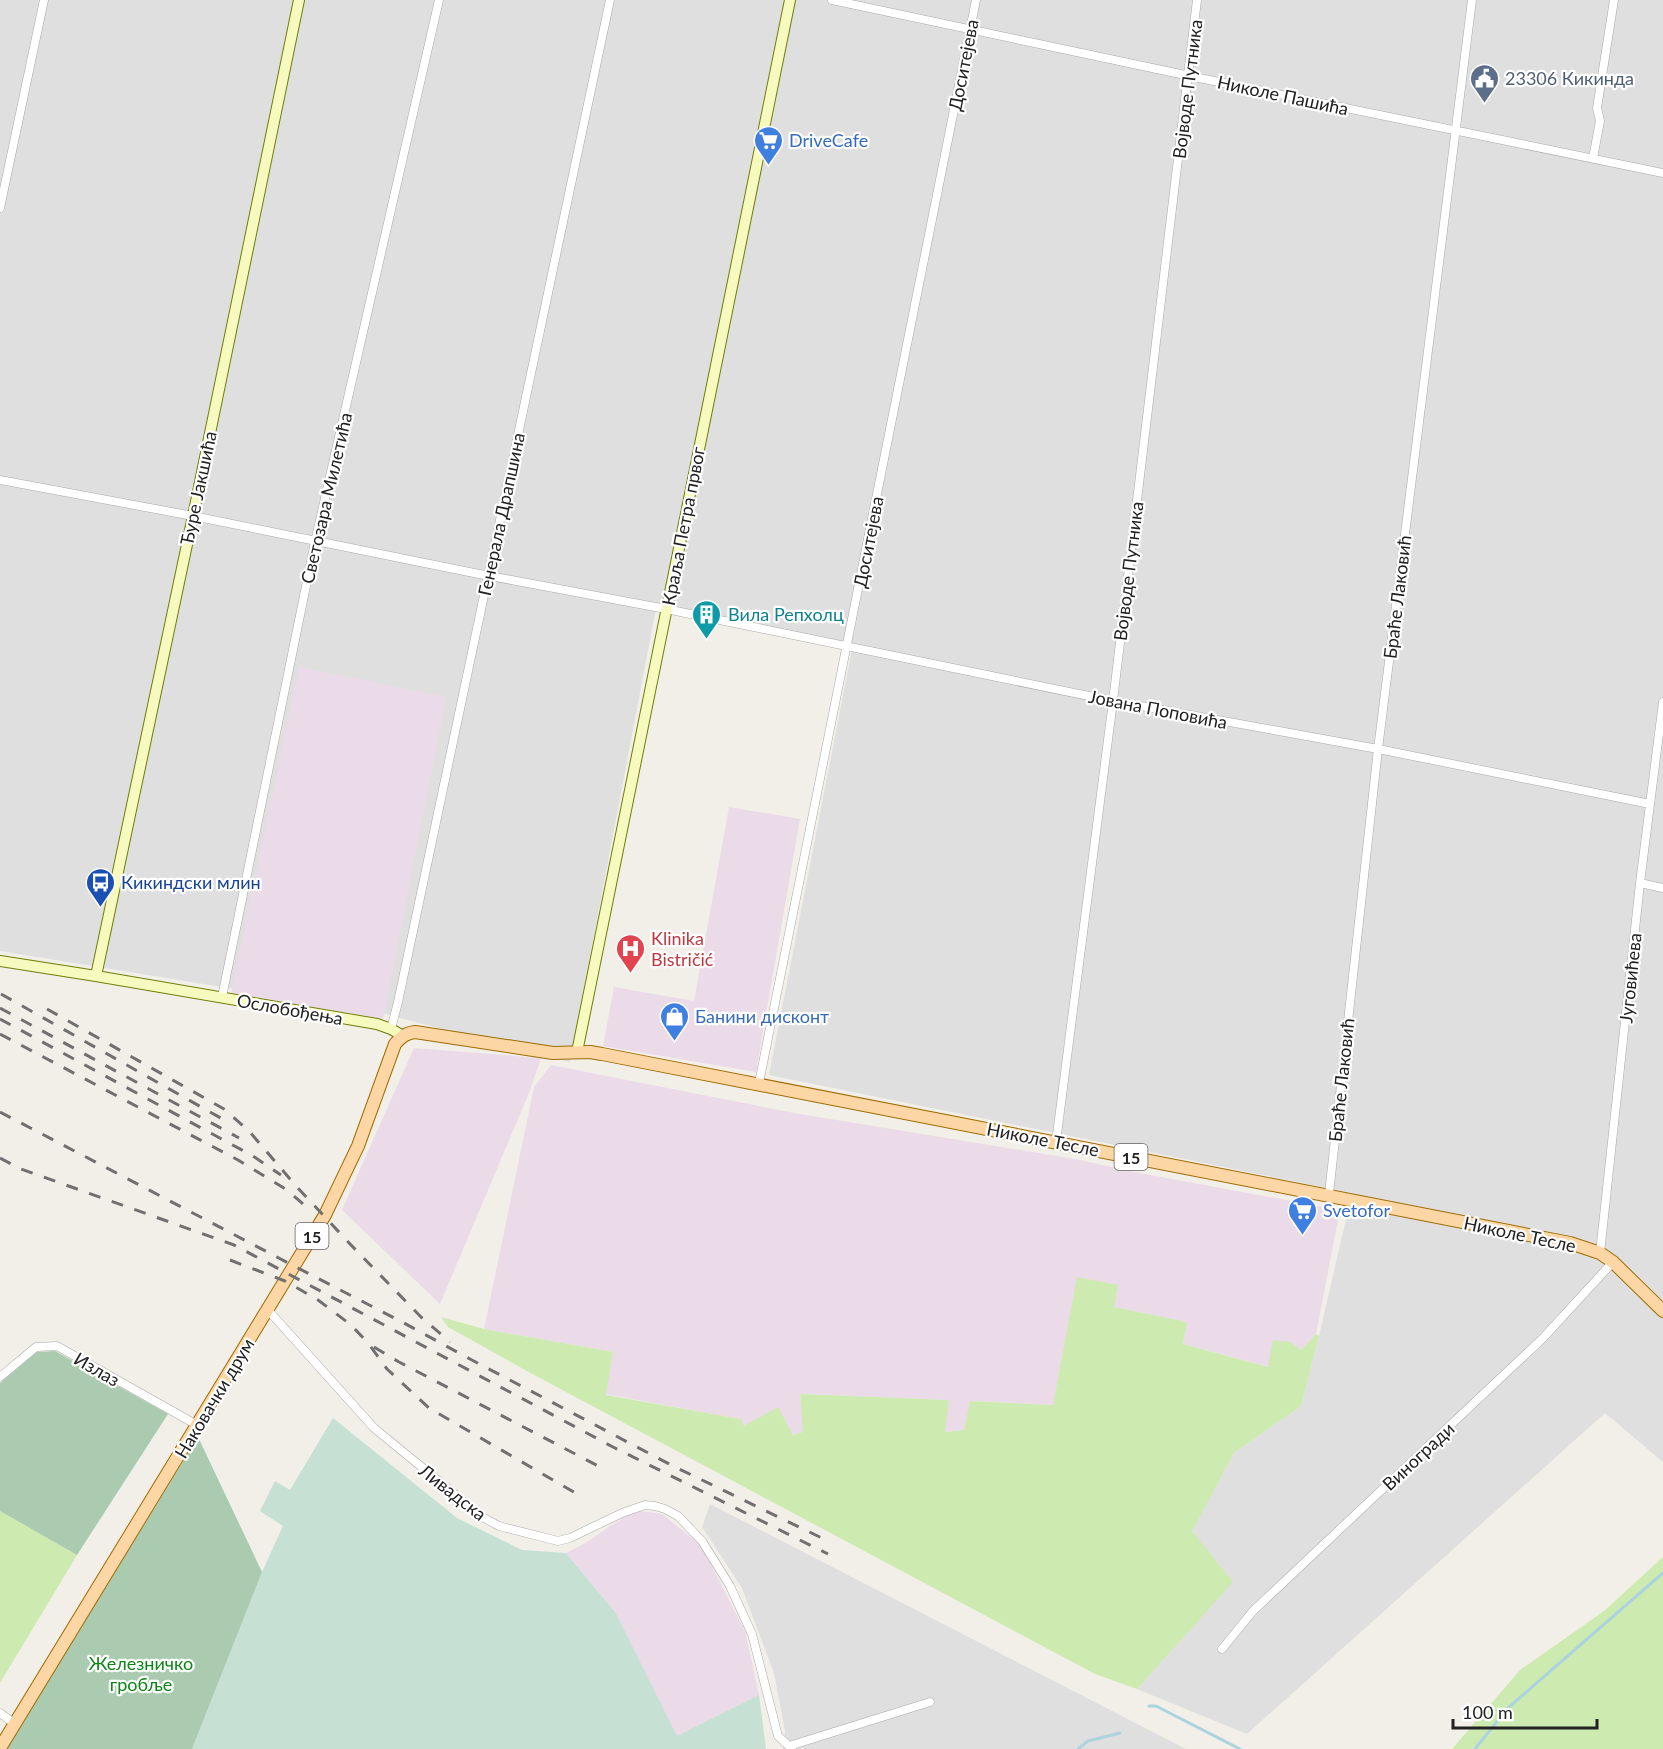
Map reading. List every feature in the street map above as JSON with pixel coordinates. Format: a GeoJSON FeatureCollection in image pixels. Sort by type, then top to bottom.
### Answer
{"type":"FeatureCollection","features":[{"type":"Feature","properties":{"kind":"main road","name":"Ђуре Јакшића"},"geometry":{"type":"LineString","coordinates":[[96,976],[299,0]]}},
{"type":"Feature","properties":{"kind":"main road","name":"Краља Петра првог"},"geometry":{"type":"LineString","coordinates":[[577,1052],[790,0]]}},
{"type":"Feature","properties":{"kind":"main road","name":"Ослобођења"},"geometry":{"type":"LineString","coordinates":[[0,961],[377,1024],[403,1036]]}},
{"type":"Feature","properties":{"kind":"main road","name":"15"},"geometry":{"type":"LineString","coordinates":[[403,1036],[415,1032],[553,1053],[577,1052]]}},
{"type":"Feature","properties":{"kind":"main road","name":"Наковачки друм"},"geometry":{"type":"LineString","coordinates":[[0,1748],[322,1220],[358,1146],[395,1044],[403,1036]]}},
{"type":"Feature","properties":{"kind":"main road","name":"Николе Тесле"},"geometry":{"type":"LineString","coordinates":[[577,1052],[602,1054],[759,1083],[1570,1243],[1600,1253],[1613,1262],[1663,1311]]}},
{"type":"Feature","properties":{"kind":"street"},"geometry":{"type":"LineString","coordinates":[[0,208],[44,0]]}},
{"type":"Feature","properties":{"kind":"street","name":"Светозара Милетића"},"geometry":{"type":"LineString","coordinates":[[222,997],[315,542],[439,0]]}},
{"type":"Feature","properties":{"kind":"street","name":"Генерала Драпшина"},"geometry":{"type":"LineString","coordinates":[[391,1029],[610,0]]}},
{"type":"Feature","properties":{"kind":"street","name":"Николе Пашића"},"geometry":{"type":"LineString","coordinates":[[832,0],[1663,173]]}},
{"type":"Feature","properties":{"kind":"street","name":"Доситејева"},"geometry":{"type":"LineString","coordinates":[[759,1083],[976,0]]}},
{"type":"Feature","properties":{"kind":"street","name":"Војводе Путника"},"geometry":{"type":"LineString","coordinates":[[1056,1142],[1113,701],[1197,0]]}},
{"type":"Feature","properties":{"kind":"street","name":"Браће Лаковић"},"geometry":{"type":"LineString","coordinates":[[1329,1194],[1378,749],[1472,0]]}},
{"type":"Feature","properties":{"kind":"street"},"geometry":{"type":"LineString","coordinates":[[1593,158],[1600,121],[1597,108],[1614,0]]}},
{"type":"Feature","properties":{"kind":"street","name":"Јована Поповића"},"geometry":{"type":"LineString","coordinates":[[0,480],[666,609],[1113,701],[1378,749],[1650,804]]}},
{"type":"Feature","properties":{"kind":"street","name":"Југовићева"},"geometry":{"type":"LineString","coordinates":[[1600,1253],[1640,883],[1663,702]]}},
{"type":"Feature","properties":{"kind":"street"},"geometry":{"type":"LineString","coordinates":[[1640,883],[1663,888]]}},
{"type":"Feature","properties":{"kind":"street","name":"Виногради"},"geometry":{"type":"LineString","coordinates":[[1222,1649],[1253,1611],[1543,1338],[1613,1262]]}},
{"type":"Feature","properties":{"kind":"street","name":"Ливадска"},"geometry":{"type":"LineString","coordinates":[[268,1310],[374,1428],[492,1522],[558,1541],[570,1538],[622,1513],[645,1505],[665,1509],[678,1516],[702,1541],[730,1586],[752,1634],[778,1736],[790,1748]]}},
{"type":"Feature","properties":{"kind":"street","name":"Излаз"},"geometry":{"type":"LineString","coordinates":[[0,1377],[36,1347],[57,1346],[197,1425]]}},
{"type":"Feature","properties":{"kind":"street"},"geometry":{"type":"LineString","coordinates":[[790,1748],[930,1702]]}},
{"type":"Feature","properties":{"kind":"street"},"geometry":{"type":"LineString","coordinates":[[0,1713],[15,1724]]}},
{"type":"Feature","properties":{"kind":"shaded area"},"geometry":{"type":"Polygon","coordinates":[[[0,0],[1663,0],[1663,1462],[1605,1413],[1247,1734],[1137,1689],[1232,1582],[1191,1531],[1234,1453],[1301,1406],[1352,1193],[769,1075],[853,644],[657,603],[570,1062],[377,1012],[0,951],[0,0]]]}},
{"type":"Feature","properties":{"kind":"shaded area"},"geometry":{"type":"Polygon","coordinates":[[[299,667],[446,697],[383,1019],[231,993],[299,667]]]}},
{"type":"Feature","properties":{"kind":"shaded area"},"geometry":{"type":"Polygon","coordinates":[[[729,807],[800,819],[756,1072],[603,1046],[614,987],[694,1001],[729,807]]]}},
{"type":"Feature","properties":{"kind":"shaded area"},"geometry":{"type":"Polygon","coordinates":[[[414,1048],[541,1058],[529,1093],[440,1304],[342,1210],[414,1048]]]}},
{"type":"Feature","properties":{"kind":"shaded area"},"geometry":{"type":"Polygon","coordinates":[[[551,1065],[794,1113],[1075,1159],[1340,1210],[1316,1334],[1301,1350],[1269,1367],[1183,1344],[1186,1322],[1114,1307],[1053,1405],[971,1401],[964,1430],[944,1432],[949,1400],[800,1394],[804,1432],[793,1435],[744,1427],[740,1419],[605,1394],[613,1352],[484,1329],[534,1087],[551,1065]]]}},
{"type":"Feature","properties":{"kind":"shaded area"},"geometry":{"type":"Polygon","coordinates":[[[710,1504],[1186,1749],[783,1749],[785,1731],[774,1673],[742,1588],[702,1527],[710,1504]]]}},
{"type":"Feature","properties":{"kind":"shaded area"},"geometry":{"type":"Polygon","coordinates":[[[634,1510],[662,1514],[701,1545],[745,1631],[759,1695],[677,1737],[616,1613],[566,1553],[587,1542],[634,1510]]]}},
{"type":"Feature","properties":{"kind":"green space"},"geometry":{"type":"Polygon","coordinates":[[[1077,1277],[1118,1285],[1114,1307],[1187,1322],[1183,1344],[1268,1367],[1273,1340],[1290,1342],[1301,1350],[1316,1334],[1319,1336],[1301,1406],[1234,1453],[1192,1531],[1233,1582],[1137,1689],[1095,1674],[536,1376],[448,1327],[441,1317],[484,1329],[613,1352],[606,1395],[741,1419],[744,1426],[778,1407],[793,1435],[803,1432],[800,1394],[949,1400],[945,1432],[964,1430],[970,1401],[1053,1405],[1077,1277]]]}},
{"type":"Feature","properties":{"kind":"green space"},"geometry":{"type":"Polygon","coordinates":[[[55,1351],[168,1414],[77,1555],[0,1511],[0,1383],[37,1352],[55,1351]]]}},
{"type":"Feature","properties":{"kind":"green space"},"geometry":{"type":"Polygon","coordinates":[[[333,1418],[457,1518],[522,1550],[566,1553],[616,1613],[677,1736],[759,1695],[766,1749],[192,1749],[262,1572],[283,1526],[260,1511],[275,1481],[290,1490],[333,1418]]]}},
{"type":"Feature","properties":{"kind":"green space","name":"Железничко гробље"},"geometry":{"type":"Polygon","coordinates":[[[198,1437],[262,1572],[192,1749],[6,1749],[198,1437]]]}},
{"type":"Feature","properties":{"kind":"green space"},"geometry":{"type":"Polygon","coordinates":[[[0,1511],[77,1555],[0,1683],[0,1511]]]}},
{"type":"Feature","properties":{"kind":"green space"},"geometry":{"type":"Polygon","coordinates":[[[1663,1557],[1663,1749],[1452,1749],[1520,1670],[1604,1611],[1663,1557]]]}},
{"type":"Feature","properties":{"kind":"waterway"},"geometry":{"type":"LineString","coordinates":[[1475,1749],[1508,1708],[1663,1573]]}},
{"type":"Feature","properties":{"kind":"waterway"},"geometry":{"type":"LineString","coordinates":[[1149,1706],[1156,1706],[1240,1749]]}},
{"type":"Feature","properties":{"kind":"waterway"},"geometry":{"type":"LineString","coordinates":[[1078,1749],[1088,1741],[1120,1733]]}},
{"type":"Feature","properties":{"kind":"railway"},"geometry":{"type":"LineString","coordinates":[[1,994],[226,1121]]}},
{"type":"Feature","properties":{"kind":"railway"},"geometry":{"type":"LineString","coordinates":[[0,1008],[239,1138]]}},
{"type":"Feature","properties":{"kind":"railway"},"geometry":{"type":"LineString","coordinates":[[47,1009],[224,1109],[249,1131],[351,1245],[421,1317],[450,1342]]}},
{"type":"Feature","properties":{"kind":"railway"},"geometry":{"type":"LineString","coordinates":[[0,1019],[253,1156],[281,1175]]}},
{"type":"Feature","properties":{"kind":"railway"},"geometry":{"type":"LineString","coordinates":[[0,1034],[238,1160],[287,1190],[303,1204]]}},
{"type":"Feature","properties":{"kind":"railway"},"geometry":{"type":"LineString","coordinates":[[0,1112],[673,1466],[828,1541]]}},
{"type":"Feature","properties":{"kind":"railway"},"geometry":{"type":"LineString","coordinates":[[0,1158],[21,1169],[234,1245],[613,1447],[828,1554]]}},
{"type":"Feature","properties":{"kind":"railway"},"geometry":{"type":"LineString","coordinates":[[230,1260],[285,1281],[318,1300],[351,1325],[387,1369],[429,1408],[584,1498]]}},
{"type":"Feature","properties":{"kind":"railway"},"geometry":{"type":"LineString","coordinates":[[374,1347],[602,1468]]}},
{"type":"Feature","properties":{"kind":"place","name":"23306 Кикинда"},"geometry":{"type":"Point","coordinates":[1484,104]}},
{"type":"Feature","properties":{"kind":"place","name":"DriveCafe"},"geometry":{"type":"Point","coordinates":[768,166]}},
{"type":"Feature","properties":{"kind":"place","name":"Вила Репхолц"},"geometry":{"type":"Point","coordinates":[707,640]}},
{"type":"Feature","properties":{"kind":"place","name":"Кикиндски млин"},"geometry":{"type":"Point","coordinates":[100,908]}},
{"type":"Feature","properties":{"kind":"place","name":"Klinika Bistričić"},"geometry":{"type":"Point","coordinates":[630,974]}},
{"type":"Feature","properties":{"kind":"place","name":"Банини дисконт"},"geometry":{"type":"Point","coordinates":[674,1042]}},
{"type":"Feature","properties":{"kind":"place","name":"Svetofor"},"geometry":{"type":"Point","coordinates":[1302,1236]}}]}
